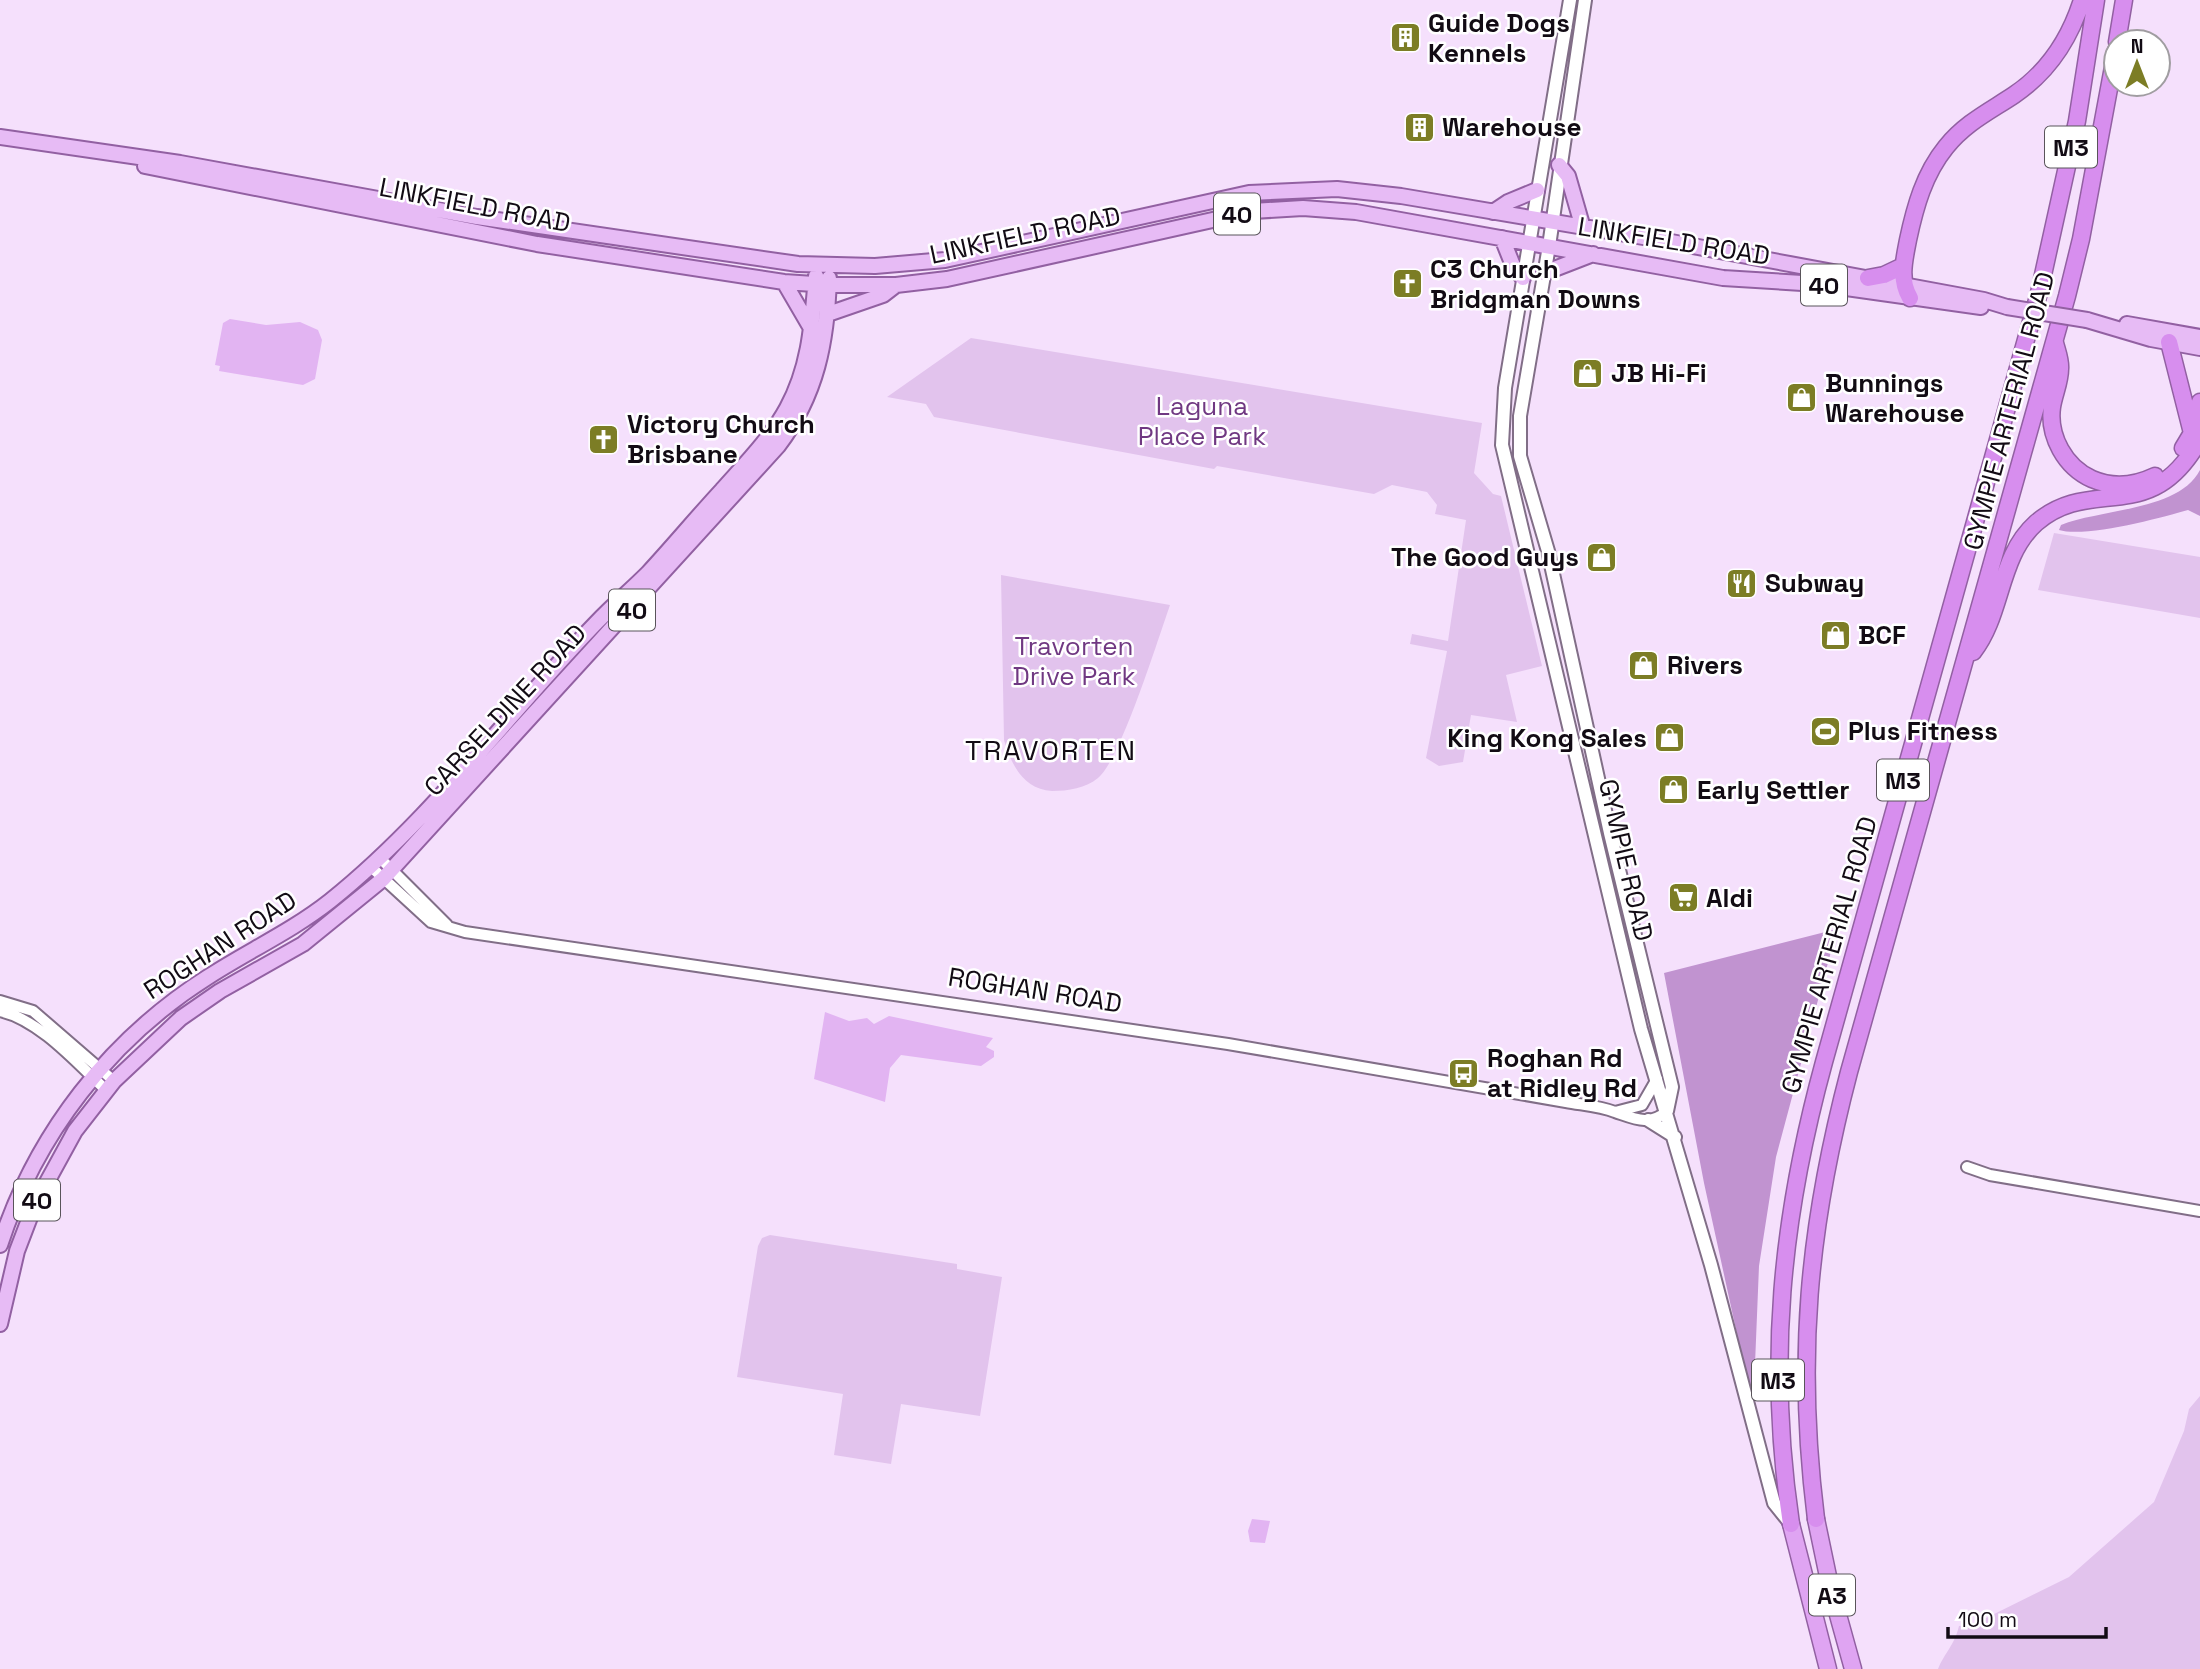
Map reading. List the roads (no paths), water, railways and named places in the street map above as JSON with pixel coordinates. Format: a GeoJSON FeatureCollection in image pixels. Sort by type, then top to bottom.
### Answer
{"type":"FeatureCollection","features":[{"type":"Feature","properties":{"kind":"highway"},"geometry":{"type":"LineString","coordinates":[[1907,292],[1903,266],[1920,192],[1946,147],[1979,116],[2013,95],[2044,70],[2071,28],[2082,0]]}},
{"type":"Feature","properties":{"kind":"highway","name":"GYMPIE ARTERIAL ROAD"},"geometry":{"type":"LineString","coordinates":[[1791,1524],[1782,1449],[1777,1364],[1782,1273],[1794,1182],[1818,1085],[2039,293],[2077,121],[2096,0]]}},
{"type":"Feature","properties":{"kind":"highway"},"geometry":{"type":"LineString","coordinates":[[2119,28],[2124,0]]}},
{"type":"Feature","properties":{"kind":"highway","name":"GYMPIE ARTERIAL ROAD"},"geometry":{"type":"LineString","coordinates":[[1816,1519],[1808,1449],[1804,1375],[1811,1257],[1822,1185],[1849,1072],[2081,239],[2107,98]]}},
{"type":"Feature","properties":{"kind":"highway"},"geometry":{"type":"LineString","coordinates":[[1868,278],[1884,275],[1903,266]]}},
{"type":"Feature","properties":{"kind":"highway"},"geometry":{"type":"LineString","coordinates":[[2054,340],[2061,368],[2052,407],[2052,426],[2065,458],[2086,476],[2114,485],[2141,483],[2173,461],[2196,436]]}},
{"type":"Feature","properties":{"kind":"highway"},"geometry":{"type":"LineString","coordinates":[[2169,342],[2196,436]]}},
{"type":"Feature","properties":{"kind":"highway"},"geometry":{"type":"LineString","coordinates":[[1965,662],[1983,640],[2007,566],[2024,537],[2036,523],[2067,506],[2153,489],[2180,468],[2196,436],[2200,402]]}},
{"type":"Feature","properties":{"kind":"highway","name":"A3"},"geometry":{"type":"LineString","coordinates":[[1816,1519],[1830,1586],[1853,1669]]}},
{"type":"Feature","properties":{"kind":"highway","name":"GYMPIE ROAD"},"geometry":{"type":"LineString","coordinates":[[1791,1524],[1828,1669]]}},
{"type":"Feature","properties":{"kind":"main road","name":"GYMPIE ROAD"},"geometry":{"type":"LineString","coordinates":[[1570,0],[1503,401],[1504,455],[1641,1029],[1675,1137],[1763,1468],[1774,1503],[1791,1524]]}},
{"type":"Feature","properties":{"kind":"main road","name":"GYMPIE ROAD"},"geometry":{"type":"LineString","coordinates":[[1585,0],[1549,246],[1520,416],[1521,467],[1548,551],[1610,833],[1672,1087],[1667,1111]]}},
{"type":"Feature","properties":{"kind":"main road","name":"LINKFIELD ROAD"},"geometry":{"type":"LineString","coordinates":[[0,137],[180,163],[477,217],[823,266],[902,265],[971,256],[1213,200],[1268,191],[1360,190],[1795,268],[1868,278],[1907,292],[1962,306],[2007,307],[2200,337]]}},
{"type":"Feature","properties":{"kind":"main road","name":"LINKFIELD ROAD"},"geometry":{"type":"LineString","coordinates":[[55,146],[489,236],[784,282],[822,285],[896,285],[978,274],[1225,216],[1269,209],[1339,210],[1723,278],[1907,292]]}},
{"type":"Feature","properties":{"kind":"main road"},"geometry":{"type":"LineString","coordinates":[[1559,165],[1568,176],[1583,228]]}},
{"type":"Feature","properties":{"kind":"main road"},"geometry":{"type":"LineString","coordinates":[[1493,212],[1508,202],[1537,190]]}},
{"type":"Feature","properties":{"kind":"main road"},"geometry":{"type":"LineString","coordinates":[[1502,238],[1514,268],[1523,278]]}},
{"type":"Feature","properties":{"kind":"main road"},"geometry":{"type":"LineString","coordinates":[[1544,274],[1592,254]]}},
{"type":"Feature","properties":{"kind":"main road","name":"CARSELDINE ROAD"},"geometry":{"type":"LineString","coordinates":[[375,861],[470,763],[596,622],[647,573],[778,425],[798,386],[822,285],[823,266]]}},
{"type":"Feature","properties":{"kind":"main road"},"geometry":{"type":"LineString","coordinates":[[784,282],[812,330]]}},
{"type":"Feature","properties":{"kind":"main road","name":"CARSELDINE ROAD"},"geometry":{"type":"LineString","coordinates":[[387,875],[778,446],[814,384],[824,349],[828,314],[822,285]]}},
{"type":"Feature","properties":{"kind":"main road","name":"40"},"geometry":{"type":"LineString","coordinates":[[828,314],[883,295],[896,285]]}},
{"type":"Feature","properties":{"kind":"main road","name":"LINKFIELD ROAD"},"geometry":{"type":"LineString","coordinates":[[2087,320],[2200,348]]}},
{"type":"Feature","properties":{"kind":"main road","name":"ROGHAN ROAD"},"geometry":{"type":"LineString","coordinates":[[96,1073],[135,1033],[186,991],[300,923],[375,861]]}},
{"type":"Feature","properties":{"kind":"main road","name":"ROGHAN ROAD"},"geometry":{"type":"LineString","coordinates":[[110,1086],[181,1018],[220,991],[303,944],[387,875]]}},
{"type":"Feature","properties":{"kind":"main road","name":"40"},"geometry":{"type":"LineString","coordinates":[[0,1245],[32,1169],[60,1122],[96,1073]]}},
{"type":"Feature","properties":{"kind":"main road","name":"40"},"geometry":{"type":"LineString","coordinates":[[0,1324],[17,1251],[36,1204],[60,1156],[110,1086]]}},
{"type":"Feature","properties":{"kind":"main road"},"geometry":{"type":"LineString","coordinates":[[1648,1120],[1675,1137]]}},
{"type":"Feature","properties":{"kind":"street","name":"ROGHAN ROAD"},"geometry":{"type":"LineString","coordinates":[[375,861],[431,922],[472,933],[1228,1044],[1648,1120]]}},
{"type":"Feature","properties":{"kind":"street"},"geometry":{"type":"LineString","coordinates":[[0,1001],[33,1011],[110,1086]]}},
{"type":"Feature","properties":{"kind":"street"},"geometry":{"type":"LineString","coordinates":[[0,1011],[13,1015],[37,1030],[96,1073]]}},
{"type":"Feature","properties":{"kind":"street"},"geometry":{"type":"LineString","coordinates":[[1615,1112],[1642,1105],[1657,1079]]}},
{"type":"Feature","properties":{"kind":"street"},"geometry":{"type":"LineString","coordinates":[[1648,1120],[1667,1111]]}},
{"type":"Feature","properties":{"kind":"street"},"geometry":{"type":"LineString","coordinates":[[1967,1167],[1990,1175],[2200,1212]]}},
{"type":"Feature","properties":{"kind":"place","name":"Guide Dogs Kennels"},"geometry":{"type":"Point","coordinates":[1405,38]}},
{"type":"Feature","properties":{"kind":"place","name":"Warehouse"},"geometry":{"type":"Point","coordinates":[1419,127]}},
{"type":"Feature","properties":{"kind":"place","name":"C3 Church Bridgman Downs"},"geometry":{"type":"Point","coordinates":[1407,284]}},
{"type":"Feature","properties":{"kind":"place","name":"JB Hi-Fi"},"geometry":{"type":"Point","coordinates":[1588,373]}},
{"type":"Feature","properties":{"kind":"place","name":"Bunnings Warehouse"},"geometry":{"type":"Point","coordinates":[1802,398]}},
{"type":"Feature","properties":{"kind":"place","name":"Victory Church Brisbane"},"geometry":{"type":"Point","coordinates":[604,439]}},
{"type":"Feature","properties":{"kind":"place","name":"The Good Guys"},"geometry":{"type":"Point","coordinates":[1602,557]}},
{"type":"Feature","properties":{"kind":"place","name":"Subway"},"geometry":{"type":"Point","coordinates":[1742,583]}},
{"type":"Feature","properties":{"kind":"place","name":"BCF"},"geometry":{"type":"Point","coordinates":[1835,635]}},
{"type":"Feature","properties":{"kind":"place","name":"Rivers"},"geometry":{"type":"Point","coordinates":[1644,665]}},
{"type":"Feature","properties":{"kind":"place","name":"Plus Fitness"},"geometry":{"type":"Point","coordinates":[1825,731]}},
{"type":"Feature","properties":{"kind":"place","name":"King Kong Sales"},"geometry":{"type":"Point","coordinates":[1670,738]}},
{"type":"Feature","properties":{"kind":"place","name":"Early Settler"},"geometry":{"type":"Point","coordinates":[1674,790]}},
{"type":"Feature","properties":{"kind":"place","name":"Aldi"},"geometry":{"type":"Point","coordinates":[1683,898]}},
{"type":"Feature","properties":{"kind":"place","name":"Roghan Rd at Ridley Rd"},"geometry":{"type":"Point","coordinates":[1464,1073]}},
{"type":"Feature","properties":{"kind":"district","name":"TRAVORTEN"},"geometry":{"type":"Point","coordinates":[1051,750]}},
{"type":"Feature","properties":{"kind":"park label","name":"Laguna Place Park"},"geometry":{"type":"Point","coordinates":[1202,421]}},
{"type":"Feature","properties":{"kind":"park label","name":"Travorten Drive Park"},"geometry":{"type":"Point","coordinates":[1074,661]}}]}
